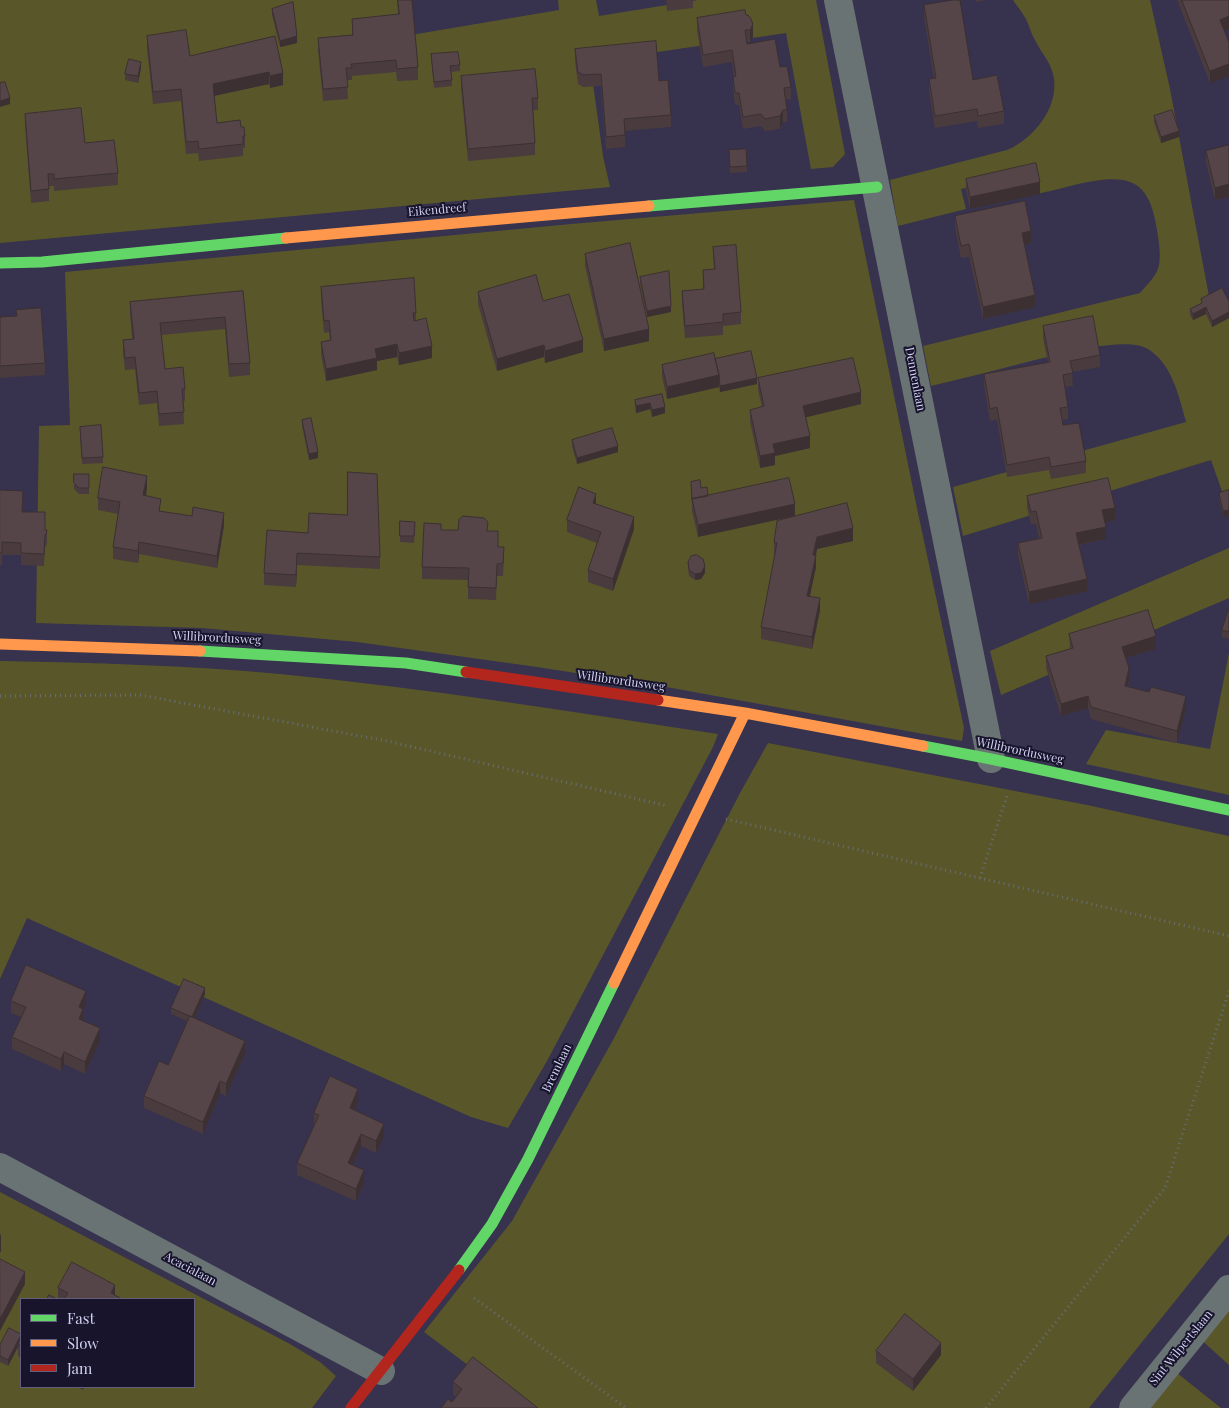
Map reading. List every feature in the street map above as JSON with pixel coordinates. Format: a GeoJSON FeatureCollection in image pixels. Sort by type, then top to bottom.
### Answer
{"type":"FeatureCollection","features":[{"type":"Feature","properties":{"kind":"street","name":"Dennenlaan"},"geometry":{"type":"LineString","coordinates":[[838,0],[991,759]]}},
{"type":"Feature","properties":{"kind":"street","name":"Eikendreef"},"geometry":{"type":"LineString","coordinates":[[0,263],[42,262],[352,230],[876,187]]}},
{"type":"Feature","properties":{"kind":"street","name":"Willibrordusweg"},"geometry":{"type":"LineString","coordinates":[[0,644],[165,649],[406,663],[745,714],[1018,764],[1229,810]]}},
{"type":"Feature","properties":{"kind":"street","name":"Bremlaan"},"geometry":{"type":"LineString","coordinates":[[351,1408],[451,1281],[492,1224],[528,1159],[745,714]]}},
{"type":"Feature","properties":{"kind":"street","name":"Acacialaan"},"geometry":{"type":"LineString","coordinates":[[0,1167],[381,1371]]}},
{"type":"Feature","properties":{"kind":"street","name":"Sint Wilpertslaan"},"geometry":{"type":"LineString","coordinates":[[1133,1408],[1229,1289]]}},
{"type":"Feature","properties":{"kind":"path"},"geometry":{"type":"LineString","coordinates":[[0,696],[140,695],[387,741],[1229,936]]}},
{"type":"Feature","properties":{"kind":"path"},"geometry":{"type":"LineString","coordinates":[[980,878],[1018,764]]}},
{"type":"Feature","properties":{"kind":"path"},"geometry":{"type":"LineString","coordinates":[[986,1408],[1165,1188],[1229,992]]}},
{"type":"Feature","properties":{"kind":"path"},"geometry":{"type":"LineString","coordinates":[[451,1281],[626,1408]]}},
{"type":"Feature","properties":{"kind":"shaded area"},"geometry":{"type":"Polygon","coordinates":[[[0,0],[400,0],[405,36],[559,10],[558,0],[596,0],[599,16],[698,0],[816,0],[845,154],[833,167],[811,169],[786,33],[590,62],[603,156],[610,187],[0,243],[0,0]]]}},
{"type":"Feature","properties":{"kind":"shaded area"},"geometry":{"type":"Polygon","coordinates":[[[1013,0],[1150,0],[1170,89],[1211,307],[1229,305],[1229,511],[1211,460],[963,536],[953,487],[1186,422],[1173,381],[1163,363],[1148,349],[1134,345],[1124,344],[1081,349],[931,386],[923,346],[1140,293],[1155,275],[1159,265],[1160,253],[1157,230],[1148,199],[1141,189],[1132,183],[1122,180],[1095,181],[1022,197],[1017,177],[961,189],[966,209],[898,226],[890,180],[1007,150],[1027,138],[1043,120],[1049,109],[1054,86],[1052,69],[1033,37],[1026,19],[1013,0]]]}},
{"type":"Feature","properties":{"kind":"shaded area"},"geometry":{"type":"Polygon","coordinates":[[[854,200],[964,728],[962,741],[672,688],[357,642],[202,628],[36,623],[39,426],[70,425],[65,272],[571,224],[854,200]]]}},
{"type":"Feature","properties":{"kind":"shaded area"},"geometry":{"type":"Polygon","coordinates":[[[1229,548],[1229,598],[1001,695],[990,651],[1229,548]]]}},
{"type":"Feature","properties":{"kind":"shaded area"},"geometry":{"type":"Polygon","coordinates":[[[1229,653],[1229,795],[1086,764],[1106,730],[1210,749],[1229,653]]]}},
{"type":"Feature","properties":{"kind":"shaded area"},"geometry":{"type":"Polygon","coordinates":[[[0,661],[175,666],[280,674],[444,693],[718,734],[713,747],[547,1061],[508,1128],[471,1117],[27,918],[0,979],[0,661]]]}},
{"type":"Feature","properties":{"kind":"shaded area"},"geometry":{"type":"Polygon","coordinates":[[[768,743],[1087,805],[1229,836],[1229,1234],[1089,1408],[525,1408],[424,1332],[512,1221],[613,1040],[740,793],[768,743]]]}},
{"type":"Feature","properties":{"kind":"shaded area"},"geometry":{"type":"Polygon","coordinates":[[[0,1192],[290,1344],[320,1362],[336,1376],[312,1408],[0,1408],[0,1192]]]}},
{"type":"Feature","properties":{"kind":"shaded area"},"geometry":{"type":"Polygon","coordinates":[[[1229,1298],[1229,1365],[1198,1337],[1229,1298]]]}},
{"type":"Feature","properties":{"kind":"shaded area"},"geometry":{"type":"Polygon","coordinates":[[[1172,1369],[1221,1408],[1141,1408],[1172,1369]]]}},
{"type":"Feature","properties":{"kind":"building"},"geometry":{"type":"Polygon","coordinates":[[[398,0],[412,0],[418,67],[397,69],[396,60],[351,64],[352,68],[346,68],[348,87],[323,89],[318,38],[353,35],[352,19],[399,14],[398,0]]]}},
{"type":"Feature","properties":{"kind":"building"},"geometry":{"type":"Polygon","coordinates":[[[960,0],[973,80],[997,75],[1004,111],[978,116],[977,109],[935,116],[929,79],[936,78],[924,5],[960,0]]]}},
{"type":"Feature","properties":{"kind":"building"},"geometry":{"type":"Polygon","coordinates":[[[1182,0],[1229,0],[1229,16],[1220,20],[1229,42],[1229,64],[1210,71],[1182,0]]]}},
{"type":"Feature","properties":{"kind":"building"},"geometry":{"type":"Polygon","coordinates":[[[293,2],[297,36],[280,41],[272,9],[293,2]]]}},
{"type":"Feature","properties":{"kind":"building"},"geometry":{"type":"Polygon","coordinates":[[[745,10],[746,15],[748,15],[753,24],[750,30],[745,30],[747,44],[775,39],[780,67],[787,66],[791,87],[784,88],[787,110],[783,110],[780,116],[765,119],[761,114],[743,117],[739,93],[735,93],[733,77],[736,76],[732,50],[703,55],[697,18],[745,10]]]}},
{"type":"Feature","properties":{"kind":"building"},"geometry":{"type":"Polygon","coordinates":[[[186,30],[190,56],[275,36],[283,73],[270,76],[269,72],[213,84],[217,123],[240,120],[241,127],[244,127],[245,136],[243,136],[243,144],[199,149],[198,141],[186,142],[181,89],[153,92],[147,36],[186,30]]]}},
{"type":"Feature","properties":{"kind":"building"},"geometry":{"type":"Polygon","coordinates":[[[656,41],[659,81],[668,80],[671,115],[624,119],[625,135],[606,137],[601,74],[583,75],[578,72],[575,49],[656,41]]]}},
{"type":"Feature","properties":{"kind":"building"},"geometry":{"type":"Polygon","coordinates":[[[458,52],[460,65],[450,66],[452,80],[434,82],[431,54],[458,52]]]}},
{"type":"Feature","properties":{"kind":"building"},"geometry":{"type":"Polygon","coordinates":[[[129,59],[141,62],[138,76],[125,74],[129,59]]]}},
{"type":"Feature","properties":{"kind":"building"},"geometry":{"type":"Polygon","coordinates":[[[535,69],[538,98],[532,98],[535,143],[468,149],[461,76],[535,69]]]}},
{"type":"Feature","properties":{"kind":"building"},"geometry":{"type":"Polygon","coordinates":[[[5,82],[10,98],[0,101],[0,83],[5,82]]]}},
{"type":"Feature","properties":{"kind":"building"},"geometry":{"type":"Polygon","coordinates":[[[81,108],[85,143],[114,140],[118,173],[54,179],[54,174],[48,174],[49,189],[31,191],[25,114],[81,108]]]}},
{"type":"Feature","properties":{"kind":"building"},"geometry":{"type":"Polygon","coordinates":[[[1172,110],[1179,131],[1161,137],[1154,116],[1172,110]]]}},
{"type":"Feature","properties":{"kind":"building"},"geometry":{"type":"Polygon","coordinates":[[[1229,145],[1229,184],[1215,188],[1206,151],[1229,145]]]}},
{"type":"Feature","properties":{"kind":"building"},"geometry":{"type":"Polygon","coordinates":[[[746,149],[747,166],[730,167],[729,150],[746,149]]]}},
{"type":"Feature","properties":{"kind":"building"},"geometry":{"type":"Polygon","coordinates":[[[1036,163],[1040,182],[970,197],[966,179],[1036,163]]]}},
{"type":"Feature","properties":{"kind":"building"},"geometry":{"type":"Polygon","coordinates":[[[1025,201],[1031,231],[1022,233],[1035,295],[983,307],[969,244],[961,246],[955,216],[1025,201]]]}},
{"type":"Feature","properties":{"kind":"building"},"geometry":{"type":"Polygon","coordinates":[[[630,243],[649,329],[604,339],[585,254],[630,243]]]}},
{"type":"Feature","properties":{"kind":"building"},"geometry":{"type":"Polygon","coordinates":[[[736,245],[741,312],[723,314],[723,322],[685,326],[682,291],[704,289],[703,270],[715,269],[713,247],[736,245]]]}},
{"type":"Feature","properties":{"kind":"building"},"geometry":{"type":"Polygon","coordinates":[[[669,271],[671,306],[647,311],[640,277],[669,271]]]}},
{"type":"Feature","properties":{"kind":"building"},"geometry":{"type":"Polygon","coordinates":[[[536,275],[543,301],[569,294],[583,340],[545,351],[544,345],[497,359],[478,292],[536,275]]]}},
{"type":"Feature","properties":{"kind":"building"},"geometry":{"type":"Polygon","coordinates":[[[414,278],[416,313],[413,313],[414,321],[426,318],[432,346],[399,353],[397,344],[375,349],[377,358],[326,369],[321,342],[331,340],[329,320],[324,321],[321,287],[414,278]]]}},
{"type":"Feature","properties":{"kind":"building"},"geometry":{"type":"Polygon","coordinates":[[[1222,288],[1229,301],[1229,312],[1212,321],[1206,307],[1193,314],[1190,309],[1202,303],[1201,299],[1222,288]]]}},
{"type":"Feature","properties":{"kind":"building"},"geometry":{"type":"Polygon","coordinates":[[[243,291],[250,363],[229,364],[225,317],[160,323],[165,369],[183,367],[185,389],[182,389],[184,412],[159,414],[157,391],[139,393],[135,357],[125,358],[123,340],[134,339],[130,302],[243,291]]]}},
{"type":"Feature","properties":{"kind":"building"},"geometry":{"type":"Polygon","coordinates":[[[41,308],[45,363],[0,366],[0,317],[17,316],[16,310],[41,308]]]}},
{"type":"Feature","properties":{"kind":"building"},"geometry":{"type":"Polygon","coordinates":[[[1093,316],[1100,355],[1070,361],[1073,373],[1063,375],[1068,407],[1060,408],[1063,425],[1079,423],[1086,461],[1051,467],[1049,457],[1007,465],[997,407],[990,409],[984,374],[1050,362],[1043,326],[1093,316]]]}},
{"type":"Feature","properties":{"kind":"building"},"geometry":{"type":"Polygon","coordinates":[[[751,351],[757,378],[720,386],[715,359],[751,351]]]}},
{"type":"Feature","properties":{"kind":"building"},"geometry":{"type":"Polygon","coordinates":[[[714,353],[719,375],[667,387],[662,365],[714,353]]]}},
{"type":"Feature","properties":{"kind":"building"},"geometry":{"type":"Polygon","coordinates":[[[853,358],[861,392],[803,406],[810,436],[773,444],[775,453],[760,456],[750,410],[764,406],[758,378],[853,358]]]}},
{"type":"Feature","properties":{"kind":"building"},"geometry":{"type":"Polygon","coordinates":[[[662,394],[665,407],[652,410],[650,403],[636,406],[635,400],[662,394]]]}},
{"type":"Feature","properties":{"kind":"building"},"geometry":{"type":"Polygon","coordinates":[[[311,418],[318,452],[309,454],[302,420],[311,418]]]}},
{"type":"Feature","properties":{"kind":"building"},"geometry":{"type":"Polygon","coordinates":[[[101,425],[103,457],[82,458],[80,427],[101,425]]]}},
{"type":"Feature","properties":{"kind":"building"},"geometry":{"type":"Polygon","coordinates":[[[612,428],[618,446],[577,458],[572,440],[612,428]]]}},
{"type":"Feature","properties":{"kind":"building"},"geometry":{"type":"Polygon","coordinates":[[[103,467],[147,476],[143,495],[161,499],[159,511],[192,516],[193,507],[224,513],[217,556],[139,542],[138,551],[113,547],[120,502],[98,498],[103,467]]]}},
{"type":"Feature","properties":{"kind":"building"},"geometry":{"type":"Polygon","coordinates":[[[348,472],[377,474],[380,557],[297,553],[296,575],[264,573],[267,530],[308,533],[309,513],[347,515],[348,472]]]}},
{"type":"Feature","properties":{"kind":"building"},"geometry":{"type":"Polygon","coordinates":[[[74,474],[89,474],[89,488],[79,488],[74,483],[74,474]]]}},
{"type":"Feature","properties":{"kind":"building"},"geometry":{"type":"Polygon","coordinates":[[[789,478],[795,504],[698,525],[692,499],[789,478]]]}},
{"type":"Feature","properties":{"kind":"building"},"geometry":{"type":"Polygon","coordinates":[[[1108,478],[1115,508],[1102,510],[1106,527],[1076,533],[1087,579],[1029,592],[1018,543],[1042,538],[1036,511],[1031,512],[1027,496],[1108,478]]]}},
{"type":"Feature","properties":{"kind":"building"},"geometry":{"type":"Polygon","coordinates":[[[700,480],[701,488],[707,487],[708,496],[692,499],[691,482],[700,480]]]}},
{"type":"Feature","properties":{"kind":"building"},"geometry":{"type":"Polygon","coordinates":[[[579,487],[596,494],[593,503],[634,517],[613,579],[588,570],[601,532],[567,520],[579,487]]]}},
{"type":"Feature","properties":{"kind":"building"},"geometry":{"type":"Polygon","coordinates":[[[0,490],[23,491],[22,512],[45,512],[45,530],[47,530],[44,554],[21,553],[21,543],[2,542],[2,553],[0,553],[0,490]]]}},
{"type":"Feature","properties":{"kind":"building"},"geometry":{"type":"Polygon","coordinates":[[[1229,490],[1229,510],[1223,511],[1219,493],[1229,490]]]}},
{"type":"Feature","properties":{"kind":"building"},"geometry":{"type":"Polygon","coordinates":[[[847,503],[853,528],[817,537],[813,555],[816,555],[807,596],[820,598],[812,637],[761,627],[777,543],[774,542],[777,521],[847,503]]]}},
{"type":"Feature","properties":{"kind":"building"},"geometry":{"type":"Polygon","coordinates":[[[463,516],[484,518],[488,522],[487,531],[498,531],[498,547],[504,547],[503,563],[497,564],[496,588],[468,587],[469,568],[422,567],[424,523],[441,524],[441,530],[458,530],[459,520],[463,516]]]}},
{"type":"Feature","properties":{"kind":"building"},"geometry":{"type":"Polygon","coordinates":[[[400,521],[415,522],[414,536],[400,536],[400,521]]]}},
{"type":"Feature","properties":{"kind":"building"},"geometry":{"type":"Polygon","coordinates":[[[697,555],[703,559],[705,566],[701,573],[695,574],[689,570],[688,562],[691,556],[697,555]]]}},
{"type":"Feature","properties":{"kind":"building"},"geometry":{"type":"Polygon","coordinates":[[[1229,608],[1229,632],[1222,630],[1229,608]]]}},
{"type":"Feature","properties":{"kind":"building"},"geometry":{"type":"Polygon","coordinates":[[[1148,610],[1156,636],[1122,647],[1129,668],[1125,686],[1149,692],[1151,687],[1186,696],[1177,731],[1091,707],[1088,696],[1061,704],[1046,656],[1073,648],[1069,634],[1148,610]]]}},
{"type":"Feature","properties":{"kind":"building"},"geometry":{"type":"Polygon","coordinates":[[[26,965],[86,991],[79,1007],[83,1009],[79,1019],[100,1028],[85,1062],[64,1052],[61,1059],[12,1037],[26,1007],[11,1001],[26,965]]]}},
{"type":"Feature","properties":{"kind":"building"},"geometry":{"type":"Polygon","coordinates":[[[184,979],[205,988],[192,1017],[171,1008],[184,979]]]}},
{"type":"Feature","properties":{"kind":"building"},"geometry":{"type":"Polygon","coordinates":[[[190,1016],[245,1041],[226,1084],[220,1081],[203,1122],[144,1096],[159,1061],[168,1065],[190,1016]]]}},
{"type":"Feature","properties":{"kind":"building"},"geometry":{"type":"Polygon","coordinates":[[[330,1076],[358,1089],[350,1108],[384,1124],[376,1141],[361,1134],[348,1163],[364,1170],[356,1189],[297,1163],[319,1115],[314,1113],[330,1076]]]}},
{"type":"Feature","properties":{"kind":"building"},"geometry":{"type":"Polygon","coordinates":[[[0,1259],[25,1272],[0,1319],[0,1259]]]}},
{"type":"Feature","properties":{"kind":"building"},"geometry":{"type":"Polygon","coordinates":[[[72,1262],[115,1285],[111,1293],[120,1298],[65,1298],[68,1293],[58,1288],[72,1262]]]}},
{"type":"Feature","properties":{"kind":"building"},"geometry":{"type":"Polygon","coordinates":[[[905,1314],[941,1343],[913,1379],[876,1351],[905,1314]]]}},
{"type":"Feature","properties":{"kind":"building"},"geometry":{"type":"Polygon","coordinates":[[[9,1328],[20,1334],[8,1360],[0,1356],[0,1345],[9,1328]]]}},
{"type":"Feature","properties":{"kind":"building"},"geometry":{"type":"Polygon","coordinates":[[[473,1357],[538,1408],[441,1408],[448,1399],[452,1402],[462,1389],[453,1382],[473,1357]]]}},
{"type":"Feature","properties":{"kind":"traffic: fast"},"geometry":{"type":"LineString","coordinates":[[649,206],[877,187]]}},
{"type":"Feature","properties":{"kind":"traffic: fast"},"geometry":{"type":"LineString","coordinates":[[0,263],[42,262],[286,238]]}},
{"type":"Feature","properties":{"kind":"traffic: fast"},"geometry":{"type":"LineString","coordinates":[[200,651],[406,663],[466,672]]}},
{"type":"Feature","properties":{"kind":"traffic: fast"},"geometry":{"type":"LineString","coordinates":[[923,746],[1229,810]]}},
{"type":"Feature","properties":{"kind":"traffic: fast"},"geometry":{"type":"LineString","coordinates":[[459,1270],[492,1224],[528,1159],[614,983]]}},
{"type":"Feature","properties":{"kind":"traffic: slow"},"geometry":{"type":"LineString","coordinates":[[286,238],[649,206]]}},
{"type":"Feature","properties":{"kind":"traffic: slow"},"geometry":{"type":"LineString","coordinates":[[0,644],[200,651]]}},
{"type":"Feature","properties":{"kind":"traffic: slow"},"geometry":{"type":"LineString","coordinates":[[658,700],[745,713],[923,746]]}},
{"type":"Feature","properties":{"kind":"traffic: slow"},"geometry":{"type":"LineString","coordinates":[[614,983],[745,713]]}},
{"type":"Feature","properties":{"kind":"traffic: jam"},"geometry":{"type":"LineString","coordinates":[[466,672],[658,700]]}},
{"type":"Feature","properties":{"kind":"traffic: jam"},"geometry":{"type":"LineString","coordinates":[[351,1408],[459,1270]]}}]}
